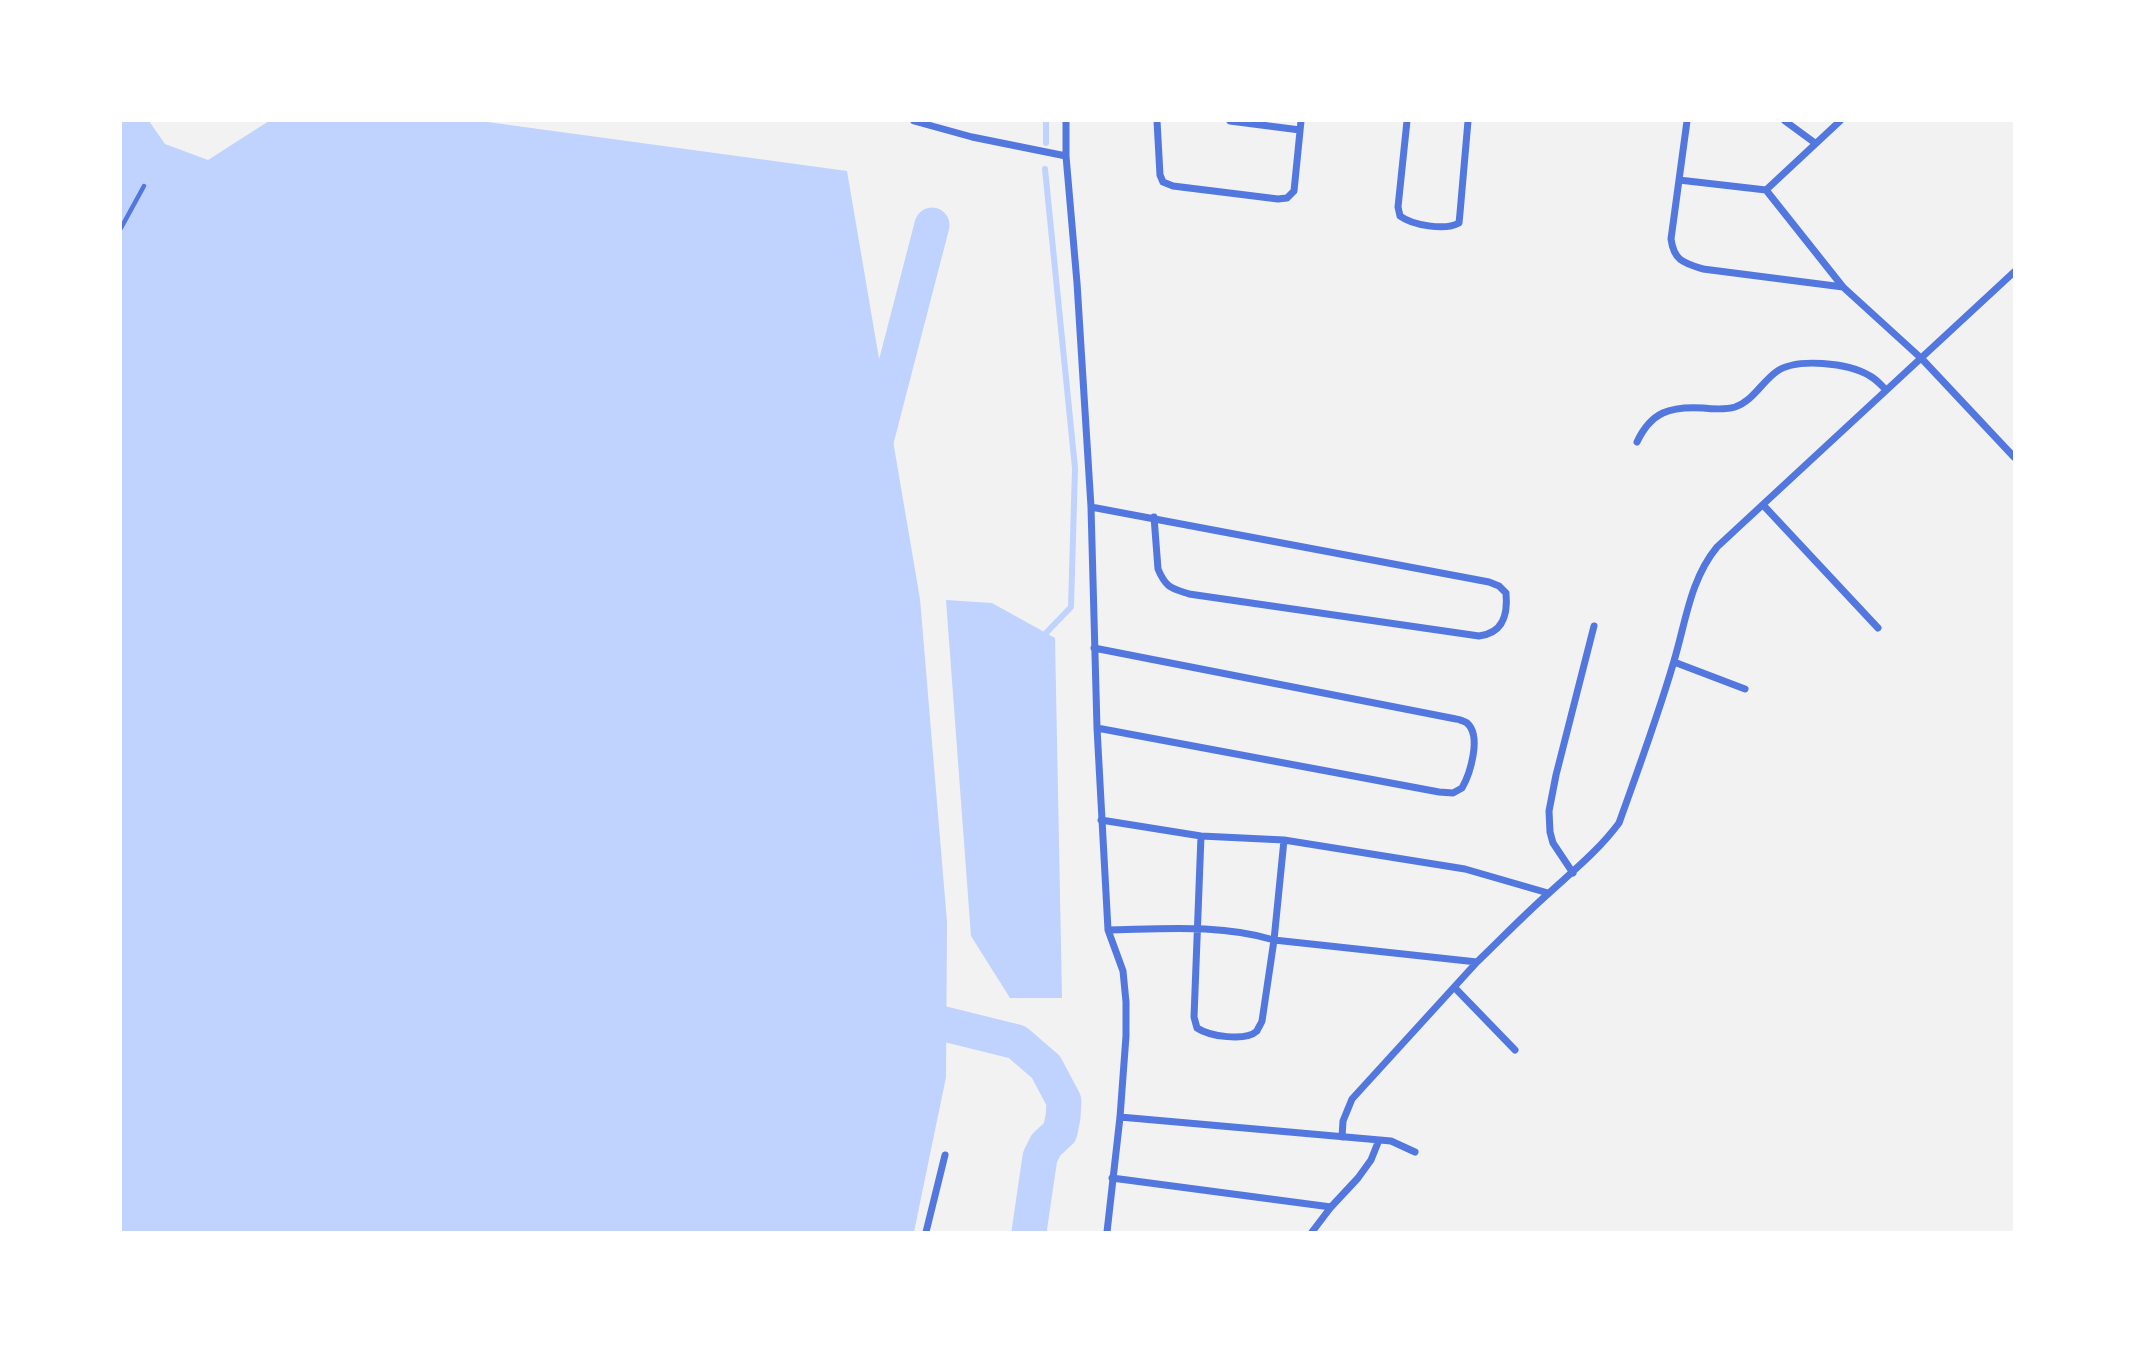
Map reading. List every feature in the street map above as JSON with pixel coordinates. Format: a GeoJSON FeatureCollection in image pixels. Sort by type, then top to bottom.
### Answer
{"type":"FeatureCollection","features":[{"type":"Feature","properties":{"kind":"street"},"geometry":{"type":"LineString","coordinates":[[914,121],[972,137],[1066,156]]}},
{"type":"Feature","properties":{"kind":"street"},"geometry":{"type":"LineString","coordinates":[[1066,121],[1066,156],[1091,507],[1097,728],[1108,930],[1122,971],[1126,1002],[1120,1117],[1107,1232]]}},
{"type":"Feature","properties":{"kind":"street"},"geometry":{"type":"LineString","coordinates":[[1157,121],[1160,175],[1163,182],[1173,186],[1278,199],[1287,198],[1294,191],[1301,121]]}},
{"type":"Feature","properties":{"kind":"street"},"geometry":{"type":"LineString","coordinates":[[1230,121],[1300,130]]}},
{"type":"Feature","properties":{"kind":"street"},"geometry":{"type":"LineString","coordinates":[[1408,121],[1398,208],[1400,216],[1408,222],[1452,227],[1458,223],[1460,213],[1468,121]]}},
{"type":"Feature","properties":{"kind":"street"},"geometry":{"type":"LineString","coordinates":[[1686,121],[1671,239],[1673,252],[1682,262],[1703,269],[1843,287]]}},
{"type":"Feature","properties":{"kind":"street"},"geometry":{"type":"LineString","coordinates":[[1785,121],[1815,143]]}},
{"type":"Feature","properties":{"kind":"street"},"geometry":{"type":"LineString","coordinates":[[1766,190],[1840,121]]}},
{"type":"Feature","properties":{"kind":"street"},"geometry":{"type":"LineString","coordinates":[[1679,180],[1766,190],[1843,287],[1922,359],[2014,457]]}},
{"type":"Feature","properties":{"kind":"street"},"geometry":{"type":"LineString","coordinates":[[1342,1137],[1343,1121],[1353,1099],[1374,1073],[1477,962],[1548,893],[1573,873],[1609,837],[1619,823],[1674,662],[1694,585],[1705,562],[1717,547],[2014,272]]}},
{"type":"Feature","properties":{"kind":"street"},"geometry":{"type":"LineString","coordinates":[[1637,442],[1644,427],[1653,417],[1667,411],[1694,407],[1720,409],[1745,403],[1775,372],[1787,366],[1800,364],[1854,368],[1872,377],[1886,390]]}},
{"type":"Feature","properties":{"kind":"street"},"geometry":{"type":"LineString","coordinates":[[1763,506],[1878,628]]}},
{"type":"Feature","properties":{"kind":"street"},"geometry":{"type":"LineString","coordinates":[[1091,507],[1154,517],[1489,582],[1506,593],[1507,604],[1503,619],[1499,628],[1490,634],[1470,635],[1189,594],[1167,586],[1160,575],[1154,517]]}},
{"type":"Feature","properties":{"kind":"street"},"geometry":{"type":"LineString","coordinates":[[1573,873],[1553,844],[1549,811],[1594,626]]}},
{"type":"Feature","properties":{"kind":"street"},"geometry":{"type":"LineString","coordinates":[[1094,648],[1457,719],[1467,723],[1473,733],[1474,757],[1462,788],[1453,793],[1439,792],[1097,728]]}},
{"type":"Feature","properties":{"kind":"street"},"geometry":{"type":"LineString","coordinates":[[1674,662],[1745,689]]}},
{"type":"Feature","properties":{"kind":"street"},"geometry":{"type":"LineString","coordinates":[[1101,820],[1200,835],[1284,840],[1465,869],[1548,893]]}},
{"type":"Feature","properties":{"kind":"street"},"geometry":{"type":"LineString","coordinates":[[1200,835],[1194,1017],[1197,1028],[1205,1033],[1223,1036],[1248,1036],[1257,1031],[1262,1021],[1274,940],[1284,840]]}},
{"type":"Feature","properties":{"kind":"street"},"geometry":{"type":"LineString","coordinates":[[1108,930],[1199,928],[1246,932],[1274,940],[1477,962]]}},
{"type":"Feature","properties":{"kind":"street"},"geometry":{"type":"LineString","coordinates":[[1455,988],[1515,1050]]}},
{"type":"Feature","properties":{"kind":"street"},"geometry":{"type":"LineString","coordinates":[[1120,1117],[1379,1140],[1401,1144],[1415,1152]]}},
{"type":"Feature","properties":{"kind":"street"},"geometry":{"type":"LineString","coordinates":[[1311,1232],[1359,1178],[1371,1160],[1379,1140]]}},
{"type":"Feature","properties":{"kind":"street"},"geometry":{"type":"LineString","coordinates":[[926,1232],[945,1155]]}},
{"type":"Feature","properties":{"kind":"street"},"geometry":{"type":"LineString","coordinates":[[1112,1178],[1331,1207]]}},
{"type":"Feature","properties":{"kind":"lane"},"geometry":{"type":"LineString","coordinates":[[121,228],[144,186]]}},
{"type":"Feature","properties":{"kind":"water"},"geometry":{"type":"Polygon","coordinates":[[[121,121],[149,121],[165,144],[208,160],[269,121],[480,121],[847,171],[920,599],[947,922],[946,1077],[914,1232],[121,1232],[121,121]]]}},
{"type":"Feature","properties":{"kind":"water"},"geometry":{"type":"Polygon","coordinates":[[[946,600],[992,603],[1055,638],[1062,998],[1010,998],[971,936],[946,600]]]}},
{"type":"Feature","properties":{"kind":"waterway"},"geometry":{"type":"LineString","coordinates":[[1046,121],[1046,143]]}},
{"type":"Feature","properties":{"kind":"waterway"},"geometry":{"type":"LineString","coordinates":[[1045,169],[1075,468],[1071,607],[1046,633]]}},
{"type":"Feature","properties":{"kind":"waterway"},"geometry":{"type":"LineString","coordinates":[[875,445],[932,225]]}},
{"type":"Feature","properties":{"kind":"waterway"},"geometry":{"type":"LineString","coordinates":[[900,1013],[1017,1042],[1046,1067],[1064,1101],[1063,1117],[1060,1132],[1046,1145],[1040,1157],[1029,1232]]}}]}
